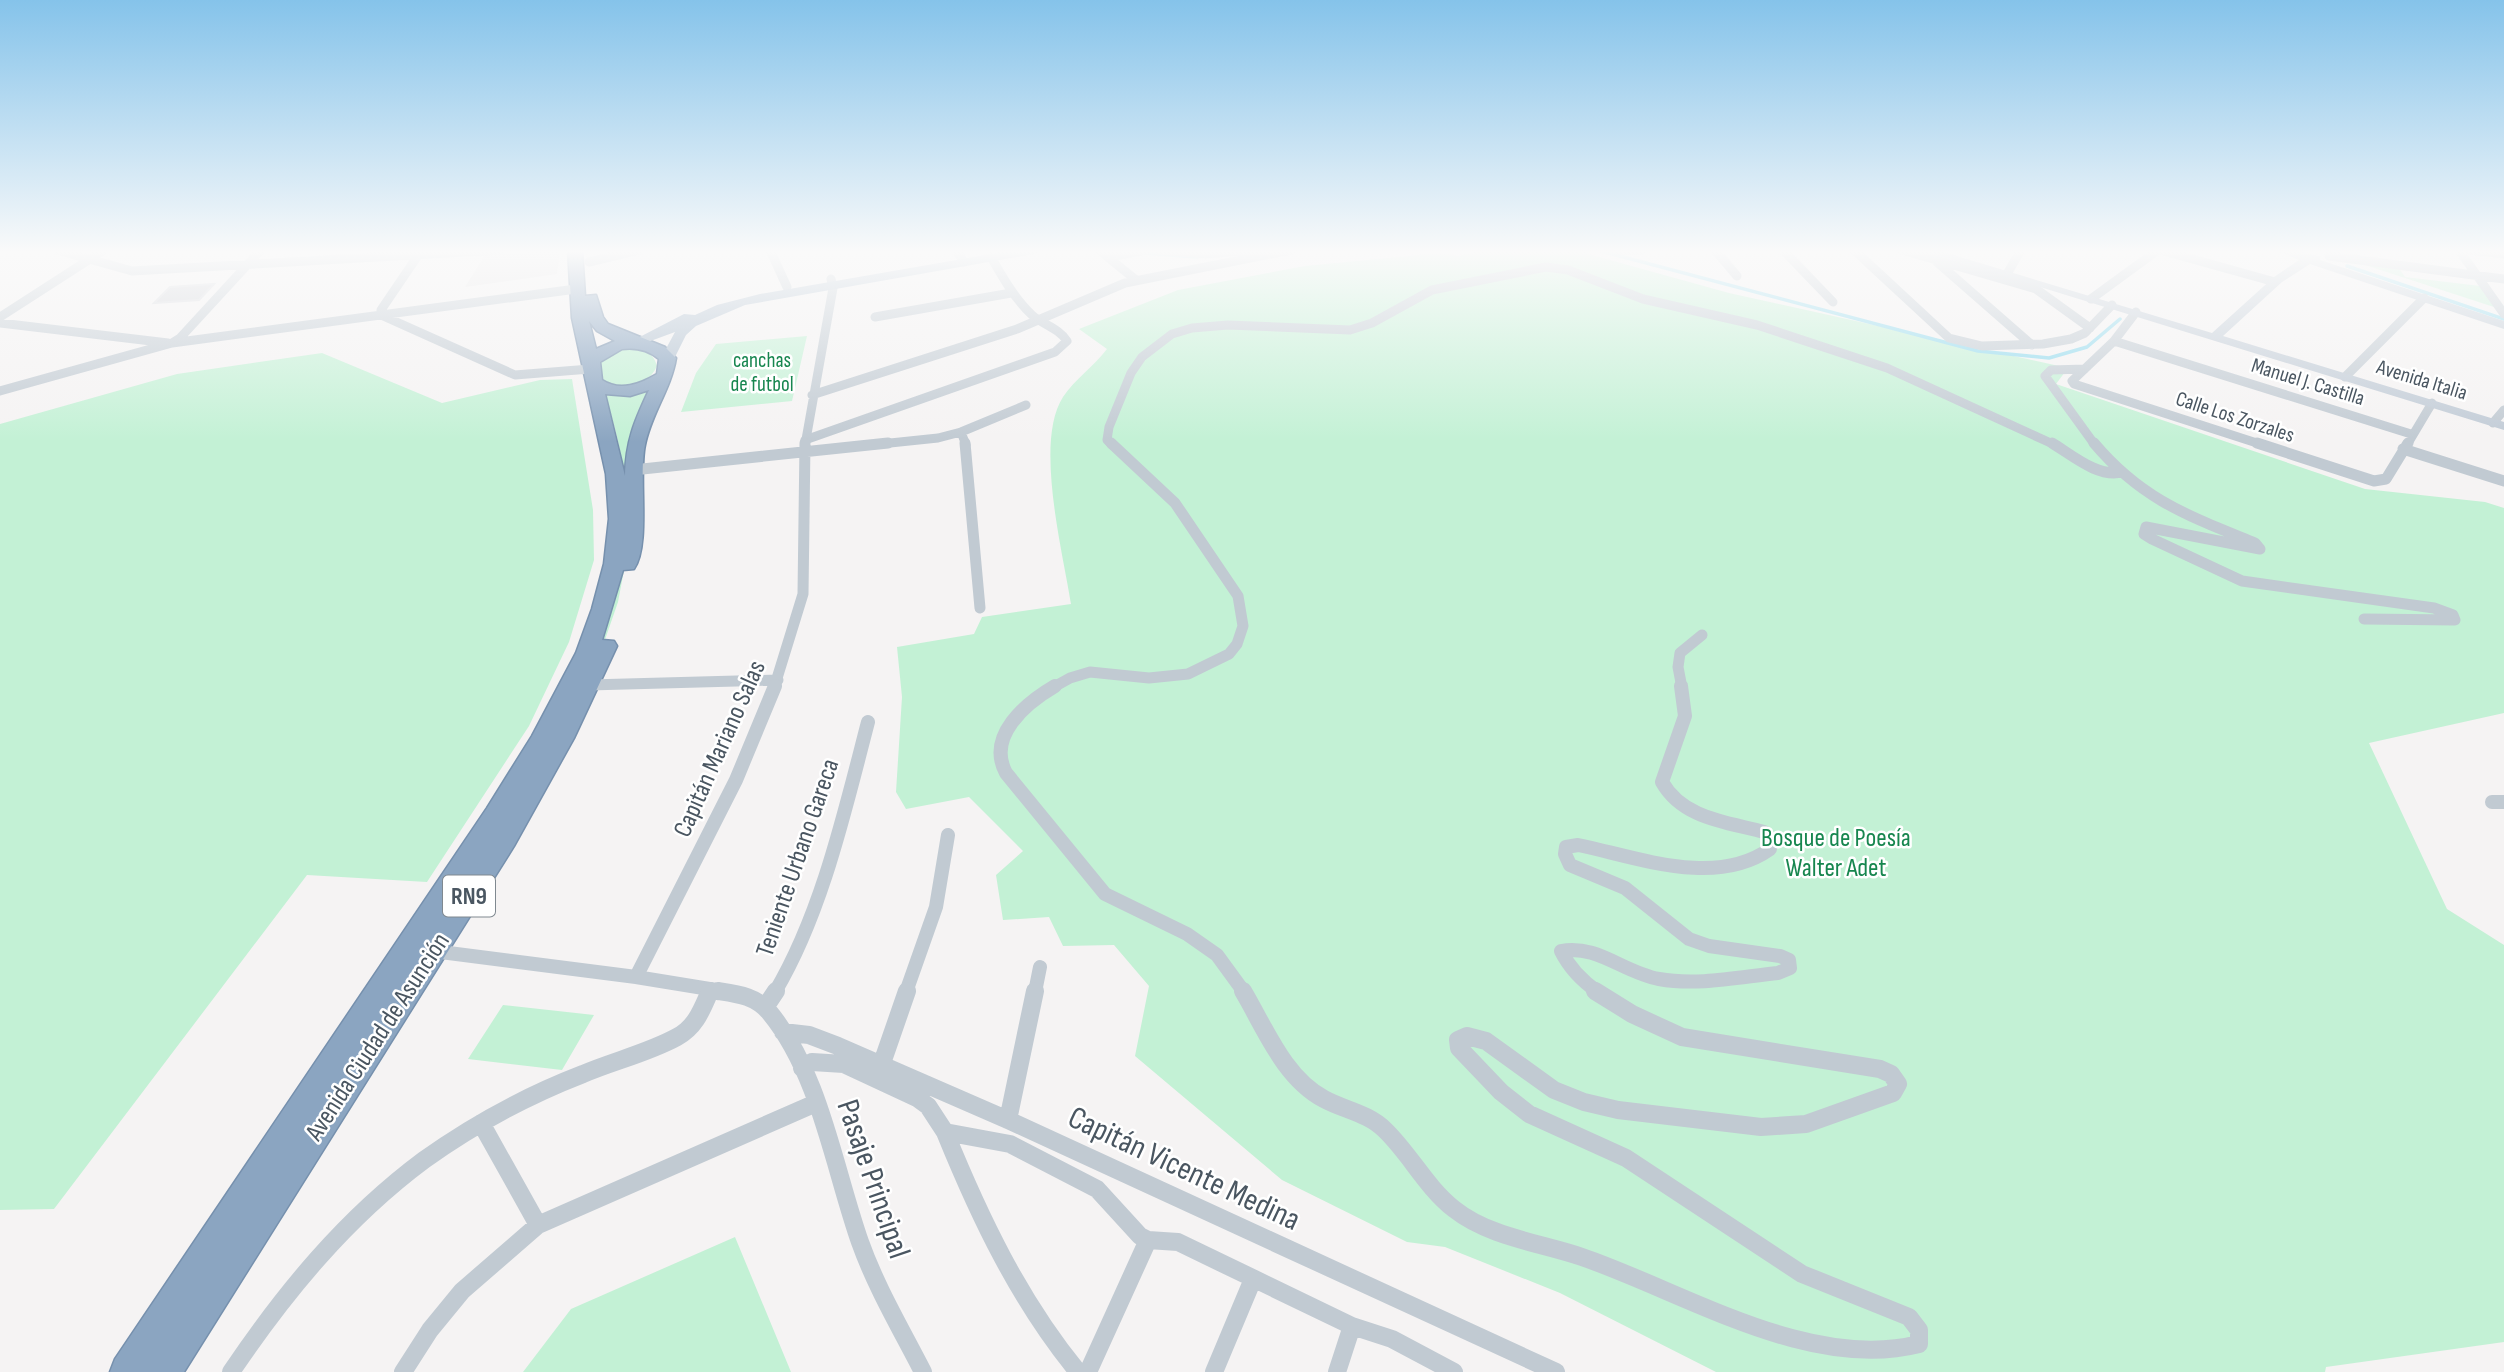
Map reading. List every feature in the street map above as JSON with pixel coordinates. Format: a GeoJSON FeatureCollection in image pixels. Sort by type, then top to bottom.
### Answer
{"type":"FeatureCollection","features":[{"type":"Feature","properties":{"kind":"highway","name":"Avenida Ciudad de Asunción"},"geometry":{"type":"LineString","coordinates":[[128,1372],[496,814],[540,744],[588,650],[607,594],[615,548],[618,501],[581,314]]}},
{"type":"Feature","properties":{"kind":"highway"},"geometry":{"type":"LineString","coordinates":[[594,314],[598,326],[629,340],[654,347],[666,367],[646,387],[626,391],[608,390],[591,370],[607,350],[629,340],[662,332]]}},
{"type":"Feature","properties":{"kind":"highway","name":"Avenida Ciudad de Asunción"},"geometry":{"type":"LineString","coordinates":[[163,1372],[505,839],[589,685],[610,636],[624,586],[632,536],[633,470],[637,437],[666,367]]}},
{"type":"Feature","properties":{"kind":"main road"},"geometry":{"type":"LineString","coordinates":[[662,332],[695,314]]}},
{"type":"Feature","properties":{"kind":"main road"},"geometry":{"type":"LineString","coordinates":[[666,367],[683,330],[708,314]]}},
{"type":"Feature","properties":{"kind":"main road","name":"Avenida Italia"},"geometry":{"type":"LineString","coordinates":[[2142,314],[2499,424]]}},
{"type":"Feature","properties":{"kind":"main road"},"geometry":{"type":"LineString","coordinates":[[2215,337],[2240,314]]}},
{"type":"Feature","properties":{"kind":"main road"},"geometry":{"type":"LineString","coordinates":[[2471,314],[2504,325]]}},
{"type":"Feature","properties":{"kind":"street"},"geometry":{"type":"LineString","coordinates":[[0,323],[172,343],[202,314]]}},
{"type":"Feature","properties":{"kind":"street"},"geometry":{"type":"LineString","coordinates":[[0,391],[172,343],[388,314]]}},
{"type":"Feature","properties":{"kind":"street","name":"Capitán Mariano Salas"},"geometry":{"type":"LineString","coordinates":[[636,977],[764,719],[803,594],[804,446],[826,314]]}},
{"type":"Feature","properties":{"kind":"street"},"geometry":{"type":"LineString","coordinates":[[875,317],[892,314]]}},
{"type":"Feature","properties":{"kind":"street"},"geometry":{"type":"LineString","coordinates":[[804,446],[1055,352],[1065,345],[1066,338],[1031,314]]}},
{"type":"Feature","properties":{"kind":"street"},"geometry":{"type":"LineString","coordinates":[[812,395],[1051,314]]}},
{"type":"Feature","properties":{"kind":"street"},"geometry":{"type":"LineString","coordinates":[[1388,314],[1350,330],[1227,325],[1181,330],[1136,363],[1109,427],[1107,439],[1114,449],[1170,497],[1238,596],[1243,626],[1237,644],[1229,654],[1216,662],[1188,674],[1157,678],[1090,672],[1070,678],[1034,701],[1011,722],[1001,743],[999,760],[1006,773],[1105,894],[1187,933],[1217,955],[1241,988],[1295,1078],[1323,1099],[1363,1115],[1384,1129],[1425,1181],[1455,1210],[1486,1227],[1607,1267],[1782,1337],[1816,1345],[1889,1351],[1909,1348],[1919,1344],[1919,1330],[1909,1317],[1802,1274],[1777,1260],[1628,1159],[1592,1139],[1549,1124],[1526,1112],[1504,1094],[1459,1048],[1458,1040],[1467,1036],[1486,1041],[1554,1090],[1584,1102],[1618,1110],[1761,1127],[1806,1124],[1893,1093],[1898,1084],[1891,1073],[1880,1069],[1682,1037],[1653,1026],[1625,1010],[1573,972],[1563,960],[1561,951],[1571,948],[1586,951],[1648,977],[1668,979],[1778,973],[1790,968],[1789,960],[1780,956],[1709,946],[1689,939],[1625,888],[1570,865],[1565,854],[1566,847],[1578,845],[1704,868],[1728,868],[1755,860],[1770,849],[1770,840],[1764,832],[1690,811],[1672,797],[1662,782],[1685,716],[1686,706],[1678,662],[1681,651],[1702,635]]}},
{"type":"Feature","properties":{"kind":"street"},"geometry":{"type":"LineString","coordinates":[[1711,314],[1757,325],[1887,368],[2041,437],[2099,471],[2114,474],[2122,472]]}},
{"type":"Feature","properties":{"kind":"street"},"geometry":{"type":"LineString","coordinates":[[1923,314],[1949,338],[1989,347],[2032,345],[2071,339],[2085,333],[2103,314]]}},
{"type":"Feature","properties":{"kind":"street"},"geometry":{"type":"LineString","coordinates":[[1997,314],[2032,345]]}},
{"type":"Feature","properties":{"kind":"street"},"geometry":{"type":"LineString","coordinates":[[2071,314],[2090,328]]}},
{"type":"Feature","properties":{"kind":"street"},"geometry":{"type":"LineString","coordinates":[[2074,384],[2072,381],[2114,341],[2134,314]]}},
{"type":"Feature","properties":{"kind":"street"},"geometry":{"type":"LineString","coordinates":[[2345,377],[2408,314]]}},
{"type":"Feature","properties":{"kind":"street"},"geometry":{"type":"LineString","coordinates":[[381,315],[515,375],[591,370]]}},
{"type":"Feature","properties":{"kind":"street","name":"Manuel J. Castilla"},"geometry":{"type":"LineString","coordinates":[[2114,341],[2411,434]]}},
{"type":"Feature","properties":{"kind":"street"},"geometry":{"type":"LineString","coordinates":[[2085,369],[2051,370],[2045,376],[2085,433],[2122,472],[2157,499],[2259,545],[2260,549],[2146,527],[2143,531],[2151,540],[2227,576],[2253,584],[2434,608],[2453,615],[2455,620],[2364,619]]}},
{"type":"Feature","properties":{"kind":"street","name":"Calle Los Zorzales"},"geometry":{"type":"LineString","coordinates":[[2074,384],[2374,481],[2386,479],[2403,449]]}},
{"type":"Feature","properties":{"kind":"street"},"geometry":{"type":"LineString","coordinates":[[2432,403],[2403,449],[2504,481]]}},
{"type":"Feature","properties":{"kind":"street"},"geometry":{"type":"LineString","coordinates":[[633,470],[804,446],[938,438],[961,432],[1026,405]]}},
{"type":"Feature","properties":{"kind":"street"},"geometry":{"type":"LineString","coordinates":[[2499,424],[2504,410]]}},
{"type":"Feature","properties":{"kind":"street"},"geometry":{"type":"LineString","coordinates":[[961,432],[965,439],[980,608]]}},
{"type":"Feature","properties":{"kind":"street"},"geometry":{"type":"LineString","coordinates":[[589,685],[778,680]]}},
{"type":"Feature","properties":{"kind":"street","name":"Teniente Urbano Gareca"},"geometry":{"type":"LineString","coordinates":[[766,1006],[780,986],[817,895],[851,789],[868,722]]}},
{"type":"Feature","properties":{"kind":"street"},"geometry":{"type":"LineString","coordinates":[[881,1066],[936,907],[948,835]]}},
{"type":"Feature","properties":{"kind":"street"},"geometry":{"type":"LineString","coordinates":[[433,951],[710,989],[750,996],[766,1006]]}},
{"type":"Feature","properties":{"kind":"street"},"geometry":{"type":"LineString","coordinates":[[1008,1120],[1041,967]]}},
{"type":"Feature","properties":{"kind":"street"},"geometry":{"type":"LineString","coordinates":[[231,1372],[276,1304],[340,1230],[404,1176],[481,1123],[537,1093],[678,1037],[695,1023],[710,989]]}},
{"type":"Feature","properties":{"kind":"street","name":"Pasaje Principal"},"geometry":{"type":"LineString","coordinates":[[766,1006],[802,1068],[876,1282],[923,1372]]}},
{"type":"Feature","properties":{"kind":"street","name":"Capitán Vicente Medina"},"geometry":{"type":"LineString","coordinates":[[783,1032],[809,1035],[1008,1120],[1556,1372]]}},
{"type":"Feature","properties":{"kind":"street"},"geometry":{"type":"LineString","coordinates":[[802,1068],[812,1062],[844,1064],[917,1098],[928,1106],[944,1132],[983,1226],[1044,1327],[1077,1372]]}},
{"type":"Feature","properties":{"kind":"street"},"geometry":{"type":"LineString","coordinates":[[402,1372],[426,1333],[449,1307],[509,1247],[538,1225],[816,1103]]}},
{"type":"Feature","properties":{"kind":"street"},"geometry":{"type":"LineString","coordinates":[[481,1123],[538,1225]]}},
{"type":"Feature","properties":{"kind":"street","name":"Capitán Vicente Medina"},"geometry":{"type":"LineString","coordinates":[[944,1132],[1010,1144],[1097,1189],[1140,1236],[1148,1240]]}},
{"type":"Feature","properties":{"kind":"street"},"geometry":{"type":"LineString","coordinates":[[1088,1372],[1148,1240],[1178,1242],[1352,1326],[1392,1339],[1454,1372]]}},
{"type":"Feature","properties":{"kind":"street"},"geometry":{"type":"LineString","coordinates":[[1214,1372],[1253,1279]]}},
{"type":"Feature","properties":{"kind":"street"},"geometry":{"type":"LineString","coordinates":[[1336,1372],[1352,1326]]}},
{"type":"Feature","properties":{"kind":"green space","name":"Bosque de Poesía Walter Adet"},"geometry":{"type":"Polygon","coordinates":[[[1117,314],[1824,314],[2068,368],[2056,384],[2365,489],[2485,502],[2504,508],[2504,713],[2369,743],[2447,909],[2504,945],[2504,1342],[2326,1367],[2325,1372],[1716,1372],[1560,1293],[1445,1247],[1407,1242],[1282,1180],[1135,1056],[1149,986],[1114,945],[1063,946],[1049,917],[1003,920],[996,875],[1023,851],[969,797],[906,809],[896,792],[902,697],[897,647],[974,634],[982,617],[1071,604],[1053,498],[1051,441],[1055,417],[1063,397],[1107,349],[1079,329],[1117,314]]]}},
{"type":"Feature","properties":{"kind":"green space","name":"canchas de futbol"},"geometry":{"type":"Polygon","coordinates":[[[807,336],[792,401],[681,412],[696,373],[716,344],[807,336]]]}},
{"type":"Feature","properties":{"kind":"green space"},"geometry":{"type":"Polygon","coordinates":[[[637,348],[650,354],[656,362],[657,366],[647,379],[626,386],[603,381],[599,366],[606,357],[620,350],[637,348]]]}},
{"type":"Feature","properties":{"kind":"green space"},"geometry":{"type":"Polygon","coordinates":[[[322,353],[442,403],[540,380],[572,379],[593,510],[594,560],[569,642],[529,726],[427,882],[307,875],[54,1209],[0,1210],[0,424],[177,374],[322,353]]]}},
{"type":"Feature","properties":{"kind":"green space"},"geometry":{"type":"Polygon","coordinates":[[[654,387],[636,420],[626,454],[630,499],[629,544],[618,602],[599,657],[150,1372],[598,652],[617,584],[626,522],[622,460],[603,391],[654,387]]]}},
{"type":"Feature","properties":{"kind":"green space"},"geometry":{"type":"Polygon","coordinates":[[[503,1005],[594,1015],[562,1070],[468,1059],[503,1005]]]}},
{"type":"Feature","properties":{"kind":"green space"},"geometry":{"type":"Polygon","coordinates":[[[735,1237],[791,1372],[523,1372],[571,1309],[735,1237]]]}},
{"type":"Feature","properties":{"kind":"waterway"},"geometry":{"type":"LineString","coordinates":[[1839,314],[1978,351],[2049,358],[2087,347],[2120,319]]}},
{"type":"Feature","properties":{"kind":"waterway"},"geometry":{"type":"LineString","coordinates":[[2489,314],[2504,319]]}}]}
